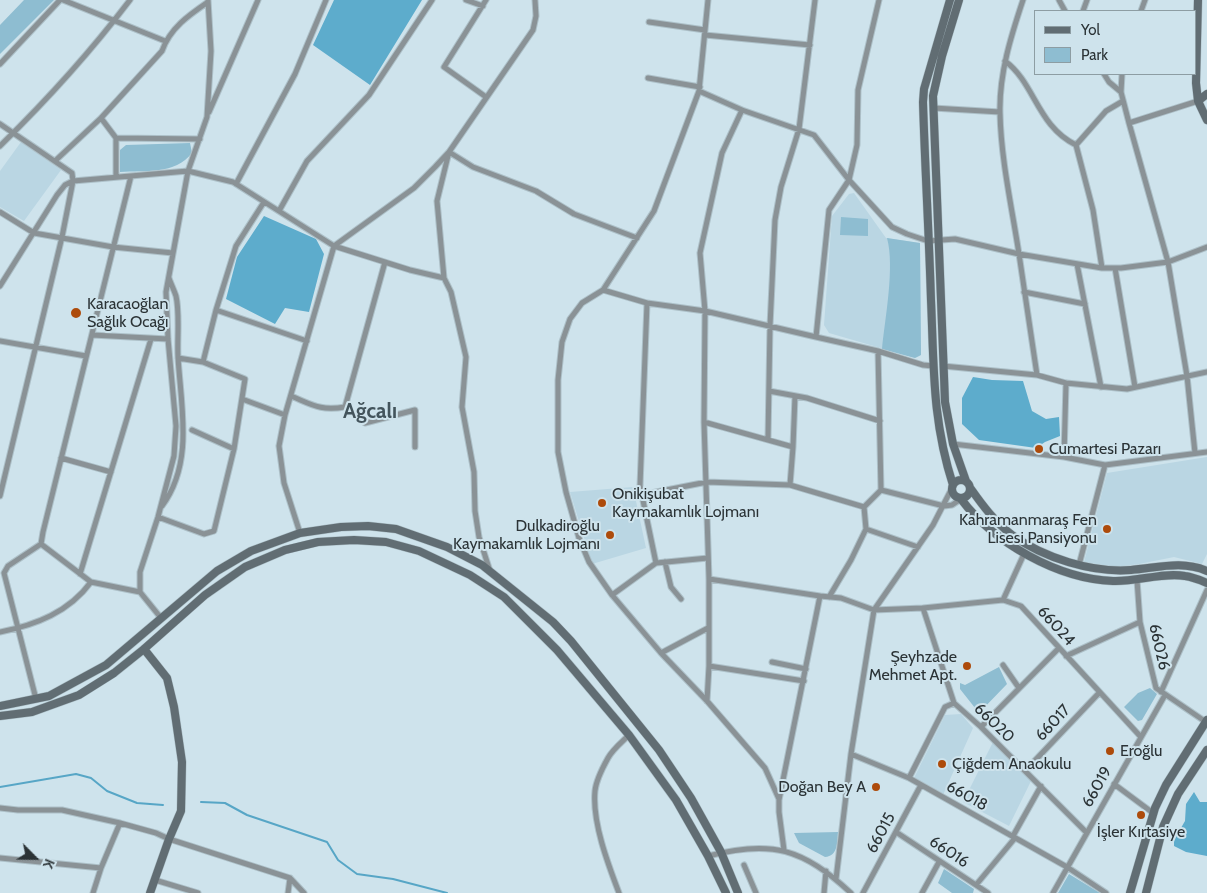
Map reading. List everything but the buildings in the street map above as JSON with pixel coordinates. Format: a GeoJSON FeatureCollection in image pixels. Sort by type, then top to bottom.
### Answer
{"type":"FeatureCollection","features":[{"type":"Feature","properties":{"kind":"main road"},"geometry":{"type":"LineString","coordinates":[[950,0],[924,89],[923,102],[936,410],[942,449],[953,494],[960,499],[977,519],[1024,554],[1055,567],[1097,579],[1113,581],[1185,576],[1207,583]]}},
{"type":"Feature","properties":{"kind":"main road"},"geometry":{"type":"LineString","coordinates":[[959,0],[932,96],[945,402],[953,444],[966,482],[987,512],[1012,535],[1056,557],[1092,568],[1124,570],[1179,565],[1206,569]]}},
{"type":"Feature","properties":{"kind":"main road"},"geometry":{"type":"LineString","coordinates":[[1197,42],[1198,0]]}},
{"type":"Feature","properties":{"kind":"main road"},"geometry":{"type":"LineString","coordinates":[[1196,75],[1198,101],[1207,120]]}},
{"type":"Feature","properties":{"kind":"main road"},"geometry":{"type":"LineString","coordinates":[[1198,101],[1207,94]]}},
{"type":"Feature","properties":{"kind":"main road"},"geometry":{"type":"LineString","coordinates":[[952,486],[957,481],[966,482]]}},
{"type":"Feature","properties":{"kind":"main road"},"geometry":{"type":"LineString","coordinates":[[960,499],[969,495],[970,489]]}},
{"type":"Feature","properties":{"kind":"main road"},"geometry":{"type":"LineString","coordinates":[[0,706],[49,696],[106,665],[217,571],[250,551],[300,533],[341,527],[368,526],[396,529],[447,547],[490,571],[553,622],[571,641],[659,750],[691,798],[721,852],[738,893]]}},
{"type":"Feature","properties":{"kind":"main road"},"geometry":{"type":"LineString","coordinates":[[0,716],[32,712],[79,695],[114,673],[205,595],[245,567],[285,550],[318,542],[354,540],[386,542],[419,551],[470,575],[504,597],[558,650],[629,735],[676,800],[708,856],[726,893]]}},
{"type":"Feature","properties":{"kind":"main road"},"geometry":{"type":"LineString","coordinates":[[144,649],[167,678],[174,707],[182,762],[181,810],[150,893]]}},
{"type":"Feature","properties":{"kind":"main road"},"geometry":{"type":"LineString","coordinates":[[1130,893],[1153,813],[1166,785],[1206,721]]}},
{"type":"Feature","properties":{"kind":"main road"},"geometry":{"type":"LineString","coordinates":[[1146,893],[1163,827],[1178,794],[1207,750]]}},
{"type":"Feature","properties":{"kind":"street"},"geometry":{"type":"LineString","coordinates":[[0,64],[61,0],[165,41]]}},
{"type":"Feature","properties":{"kind":"street"},"geometry":{"type":"LineString","coordinates":[[0,146],[27,120],[114,21],[130,0]]}},
{"type":"Feature","properties":{"kind":"street"},"geometry":{"type":"LineString","coordinates":[[140,592],[140,572],[158,517],[174,456],[176,426],[168,339],[166,292],[188,171],[207,117],[258,0]]}},
{"type":"Feature","properties":{"kind":"street"},"geometry":{"type":"LineString","coordinates":[[236,184],[295,74],[326,0]]}},
{"type":"Feature","properties":{"kind":"street"},"geometry":{"type":"LineString","coordinates":[[279,211],[307,161],[369,95],[432,0]]}},
{"type":"Feature","properties":{"kind":"street"},"geometry":{"type":"LineString","coordinates":[[466,0],[483,6]]}},
{"type":"Feature","properties":{"kind":"street"},"geometry":{"type":"LineString","coordinates":[[486,0],[444,67],[486,97]]}},
{"type":"Feature","properties":{"kind":"street"},"geometry":{"type":"LineString","coordinates":[[300,533],[284,483],[279,446],[285,414],[334,246],[414,188],[449,152],[532,30],[536,16],[535,0]]}},
{"type":"Feature","properties":{"kind":"street"},"geometry":{"type":"LineString","coordinates":[[708,0],[700,89],[654,211],[604,290],[582,303],[570,319],[562,342],[558,380],[558,452],[566,492],[579,538],[589,562],[612,595],[661,653],[708,702],[765,768],[779,800]]}},
{"type":"Feature","properties":{"kind":"street"},"geometry":{"type":"LineString","coordinates":[[768,439],[770,326],[775,220],[781,187],[799,129],[815,0]]}},
{"type":"Feature","properties":{"kind":"street"},"geometry":{"type":"LineString","coordinates":[[816,337],[829,210],[848,180],[857,145],[858,90],[879,0]]}},
{"type":"Feature","properties":{"kind":"street"},"geometry":{"type":"LineString","coordinates":[[1023,0],[1005,61],[1000,112],[1004,161],[1037,375]]}},
{"type":"Feature","properties":{"kind":"street"},"geometry":{"type":"LineString","coordinates":[[207,117],[211,51],[208,1]]}},
{"type":"Feature","properties":{"kind":"street"},"geometry":{"type":"LineString","coordinates":[[55,161],[101,118],[162,51],[165,41],[184,18],[208,1]]}},
{"type":"Feature","properties":{"kind":"street"},"geometry":{"type":"LineString","coordinates":[[649,22],[705,33],[810,44]]}},
{"type":"Feature","properties":{"kind":"street"},"geometry":{"type":"LineString","coordinates":[[1005,61],[1017,71],[1051,126],[1060,136],[1076,145],[1093,210],[1102,268]]}},
{"type":"Feature","properties":{"kind":"street"},"geometry":{"type":"LineString","coordinates":[[1105,75],[1109,82],[1121,92]]}},
{"type":"Feature","properties":{"kind":"street"},"geometry":{"type":"LineString","coordinates":[[1122,75],[1121,92],[1123,101],[1168,262],[1188,376],[1195,453]]}},
{"type":"Feature","properties":{"kind":"street"},"geometry":{"type":"LineString","coordinates":[[648,78],[700,89],[742,110],[814,135],[848,180],[892,227],[928,241],[938,242],[955,239],[1019,254],[1102,268],[1168,262],[1207,247]]}},
{"type":"Feature","properties":{"kind":"street"},"geometry":{"type":"LineString","coordinates":[[1076,145],[1106,111],[1123,101]]}},
{"type":"Feature","properties":{"kind":"street"},"geometry":{"type":"LineString","coordinates":[[1129,123],[1198,101]]}},
{"type":"Feature","properties":{"kind":"street"},"geometry":{"type":"LineString","coordinates":[[933,108],[1000,112]]}},
{"type":"Feature","properties":{"kind":"street"},"geometry":{"type":"LineString","coordinates":[[708,702],[709,579],[704,422],[704,311],[700,253],[722,153],[742,110]]}},
{"type":"Feature","properties":{"kind":"street"},"geometry":{"type":"LineString","coordinates":[[101,118],[116,138],[116,176]]}},
{"type":"Feature","properties":{"kind":"street"},"geometry":{"type":"LineString","coordinates":[[0,124],[72,173],[73,181],[62,238],[0,496]]}},
{"type":"Feature","properties":{"kind":"street"},"geometry":{"type":"LineString","coordinates":[[116,138],[200,139]]}},
{"type":"Feature","properties":{"kind":"street"},"geometry":{"type":"LineString","coordinates":[[449,152],[473,167],[536,191],[574,214],[637,238]]}},
{"type":"Feature","properties":{"kind":"street"},"geometry":{"type":"LineString","coordinates":[[449,152],[437,201],[444,278],[451,292],[466,357],[462,406],[474,472],[475,511],[479,537],[490,571]]}},
{"type":"Feature","properties":{"kind":"street"},"geometry":{"type":"LineString","coordinates":[[0,286],[65,185],[73,181],[116,176],[188,171],[236,184],[334,246],[410,270],[444,278]]}},
{"type":"Feature","properties":{"kind":"street"},"geometry":{"type":"LineString","coordinates":[[41,544],[42,532],[131,176]]}},
{"type":"Feature","properties":{"kind":"street"},"geometry":{"type":"LineString","coordinates":[[203,362],[216,310],[236,246],[264,202]]}},
{"type":"Feature","properties":{"kind":"street"},"geometry":{"type":"LineString","coordinates":[[0,212],[34,233],[113,247],[173,254]]}},
{"type":"Feature","properties":{"kind":"street"},"geometry":{"type":"LineString","coordinates":[[345,407],[385,262]]}},
{"type":"Feature","properties":{"kind":"street"},"geometry":{"type":"LineString","coordinates":[[1077,264],[1101,386]]}},
{"type":"Feature","properties":{"kind":"street"},"geometry":{"type":"LineString","coordinates":[[1115,268],[1135,387]]}},
{"type":"Feature","properties":{"kind":"street"},"geometry":{"type":"LineString","coordinates":[[160,508],[170,495],[181,460],[184,438],[176,298],[169,278]]}},
{"type":"Feature","properties":{"kind":"street"},"geometry":{"type":"LineString","coordinates":[[604,290],[647,303],[704,311],[878,351],[923,365],[933,366]]}},
{"type":"Feature","properties":{"kind":"street"},"geometry":{"type":"LineString","coordinates":[[1024,292],[1084,304]]}},
{"type":"Feature","properties":{"kind":"street"},"geometry":{"type":"LineString","coordinates":[[647,303],[640,486],[656,563]]}},
{"type":"Feature","properties":{"kind":"street"},"geometry":{"type":"LineString","coordinates":[[216,310],[307,341]]}},
{"type":"Feature","properties":{"kind":"street"},"geometry":{"type":"LineString","coordinates":[[92,335],[168,339]]}},
{"type":"Feature","properties":{"kind":"street"},"geometry":{"type":"LineString","coordinates":[[80,574],[151,339]]}},
{"type":"Feature","properties":{"kind":"street"},"geometry":{"type":"LineString","coordinates":[[0,341],[86,356]]}},
{"type":"Feature","properties":{"kind":"street"},"geometry":{"type":"LineString","coordinates":[[864,507],[881,490],[878,351]]}},
{"type":"Feature","properties":{"kind":"street"},"geometry":{"type":"LineString","coordinates":[[158,517],[204,534],[214,530],[234,449],[245,379],[203,362],[178,358]]}},
{"type":"Feature","properties":{"kind":"street"},"geometry":{"type":"LineString","coordinates":[[943,366],[1037,375],[1066,383],[1126,389],[1207,372]]}},
{"type":"Feature","properties":{"kind":"street"},"geometry":{"type":"LineString","coordinates":[[1064,457],[1066,383]]}},
{"type":"Feature","properties":{"kind":"street"},"geometry":{"type":"LineString","coordinates":[[769,391],[839,407],[880,421]]}},
{"type":"Feature","properties":{"kind":"street"},"geometry":{"type":"LineString","coordinates":[[291,396],[320,408],[345,407],[364,423],[415,410],[415,447]]}},
{"type":"Feature","properties":{"kind":"street"},"geometry":{"type":"LineString","coordinates":[[790,485],[795,396]]}},
{"type":"Feature","properties":{"kind":"street"},"geometry":{"type":"LineString","coordinates":[[242,399],[285,414]]}},
{"type":"Feature","properties":{"kind":"street"},"geometry":{"type":"LineString","coordinates":[[704,422],[793,447]]}},
{"type":"Feature","properties":{"kind":"street"},"geometry":{"type":"LineString","coordinates":[[192,430],[234,449]]}},
{"type":"Feature","properties":{"kind":"street"},"geometry":{"type":"LineString","coordinates":[[953,444],[1064,457],[1105,465],[1207,452]]}},
{"type":"Feature","properties":{"kind":"street"},"geometry":{"type":"LineString","coordinates":[[61,458],[111,472]]}},
{"type":"Feature","properties":{"kind":"street"},"geometry":{"type":"LineString","coordinates":[[1079,565],[1105,465]]}},
{"type":"Feature","properties":{"kind":"street"},"geometry":{"type":"LineString","coordinates":[[642,495],[707,482],[790,485],[864,507]]}},
{"type":"Feature","properties":{"kind":"street"},"geometry":{"type":"LineString","coordinates":[[836,879],[851,754],[874,610],[933,525],[944,506],[952,486]]}},
{"type":"Feature","properties":{"kind":"street"},"geometry":{"type":"LineString","coordinates":[[881,490],[944,506],[952,505],[960,499]]}},
{"type":"Feature","properties":{"kind":"street"},"geometry":{"type":"LineString","coordinates":[[829,596],[851,560],[866,529],[864,507]]}},
{"type":"Feature","properties":{"kind":"street"},"geometry":{"type":"LineString","coordinates":[[866,529],[918,547]]}},
{"type":"Feature","properties":{"kind":"street"},"geometry":{"type":"LineString","coordinates":[[41,544],[91,582],[140,592],[162,618]]}},
{"type":"Feature","properties":{"kind":"street"},"geometry":{"type":"LineString","coordinates":[[36,699],[4,573],[8,566],[41,544]]}},
{"type":"Feature","properties":{"kind":"street"},"geometry":{"type":"LineString","coordinates":[[1002,600],[1024,554]]}},
{"type":"Feature","properties":{"kind":"street"},"geometry":{"type":"LineString","coordinates":[[612,595],[656,563],[708,558]]}},
{"type":"Feature","properties":{"kind":"street"},"geometry":{"type":"LineString","coordinates":[[665,562],[671,587],[681,599]]}},
{"type":"Feature","properties":{"kind":"street"},"geometry":{"type":"LineString","coordinates":[[709,579],[841,598],[874,610]]}},
{"type":"Feature","properties":{"kind":"street","name":"66026"},"geometry":{"type":"LineString","coordinates":[[1137,580],[1140,622],[1156,688],[1206,721]]}},
{"type":"Feature","properties":{"kind":"street"},"geometry":{"type":"LineString","coordinates":[[0,632],[40,622],[58,613],[84,591],[91,582]]}},
{"type":"Feature","properties":{"kind":"street","name":"66019"},"geometry":{"type":"LineString","coordinates":[[1053,893],[1163,693],[1207,590]]}},
{"type":"Feature","properties":{"kind":"street"},"geometry":{"type":"LineString","coordinates":[[784,850],[779,800],[820,596]]}},
{"type":"Feature","properties":{"kind":"street","name":"66024"},"geometry":{"type":"LineString","coordinates":[[874,610],[923,608],[1002,600],[1021,606],[1140,736]]}},
{"type":"Feature","properties":{"kind":"street","name":"66020"},"geometry":{"type":"LineString","coordinates":[[923,608],[954,703],[981,727],[1086,832]]}},
{"type":"Feature","properties":{"kind":"street"},"geometry":{"type":"LineString","coordinates":[[1066,656],[1140,622]]}},
{"type":"Feature","properties":{"kind":"street"},"geometry":{"type":"LineString","coordinates":[[661,653],[708,628]]}},
{"type":"Feature","properties":{"kind":"street"},"geometry":{"type":"LineString","coordinates":[[981,727],[1059,648]]}},
{"type":"Feature","properties":{"kind":"street"},"geometry":{"type":"LineString","coordinates":[[772,662],[806,669]]}},
{"type":"Feature","properties":{"kind":"street"},"geometry":{"type":"LineString","coordinates":[[1003,665],[1019,688]]}},
{"type":"Feature","properties":{"kind":"street"},"geometry":{"type":"LineString","coordinates":[[709,666],[804,681]]}},
{"type":"Feature","properties":{"kind":"street","name":"66017"},"geometry":{"type":"LineString","coordinates":[[1025,771],[1099,692]]}},
{"type":"Feature","properties":{"kind":"street"},"geometry":{"type":"LineString","coordinates":[[909,778],[945,706],[954,703]]}},
{"type":"Feature","properties":{"kind":"street"},"geometry":{"type":"LineString","coordinates":[[619,893],[604,853],[596,812],[595,790],[609,756],[629,735]]}},
{"type":"Feature","properties":{"kind":"street","name":"66018"},"geometry":{"type":"LineString","coordinates":[[851,754],[909,778],[1067,867],[1106,893]]}},
{"type":"Feature","properties":{"kind":"street"},"geometry":{"type":"LineString","coordinates":[[1114,784],[1153,813]]}},
{"type":"Feature","properties":{"kind":"street","name":"66015"},"geometry":{"type":"LineString","coordinates":[[863,893],[920,785]]}},
{"type":"Feature","properties":{"kind":"street"},"geometry":{"type":"LineString","coordinates":[[976,885],[1014,837],[1040,786]]}},
{"type":"Feature","properties":{"kind":"street"},"geometry":{"type":"LineString","coordinates":[[0,808],[62,810],[156,833],[169,839],[290,878],[304,893]]}},
{"type":"Feature","properties":{"kind":"street"},"geometry":{"type":"LineString","coordinates":[[93,893],[101,868],[120,823]]}},
{"type":"Feature","properties":{"kind":"street","name":"66016"},"geometry":{"type":"LineString","coordinates":[[896,832],[988,893]]}},
{"type":"Feature","properties":{"kind":"street"},"geometry":{"type":"LineString","coordinates":[[708,856],[721,852],[761,848],[784,850],[795,853],[826,871],[851,893]]}},
{"type":"Feature","properties":{"kind":"street"},"geometry":{"type":"LineString","coordinates":[[0,858],[101,868]]}},
{"type":"Feature","properties":{"kind":"street"},"geometry":{"type":"LineString","coordinates":[[922,893],[940,862]]}},
{"type":"Feature","properties":{"kind":"street"},"geometry":{"type":"LineString","coordinates":[[744,865],[756,893]]}},
{"type":"Feature","properties":{"kind":"street"},"geometry":{"type":"LineString","coordinates":[[824,893],[826,871]]}},
{"type":"Feature","properties":{"kind":"street"},"geometry":{"type":"LineString","coordinates":[[288,893],[290,878]]}},
{"type":"Feature","properties":{"kind":"street"},"geometry":{"type":"LineString","coordinates":[[155,880],[198,893]]}},
{"type":"Feature","properties":{"kind":"shaded area"},"geometry":{"type":"Polygon","coordinates":[[[334,0],[422,0],[370,85],[313,45],[334,0]]]}},
{"type":"Feature","properties":{"kind":"shaded area"},"geometry":{"type":"Polygon","coordinates":[[[21,142],[61,170],[24,221],[0,207],[0,171],[21,142]]]}},
{"type":"Feature","properties":{"kind":"shaded area"},"geometry":{"type":"Polygon","coordinates":[[[854,193],[886,238],[920,243],[921,355],[915,358],[829,333],[824,325],[832,216],[849,194],[854,193]]]}},
{"type":"Feature","properties":{"kind":"shaded area"},"geometry":{"type":"Polygon","coordinates":[[[264,216],[316,239],[324,254],[309,312],[285,308],[275,324],[226,299],[237,257],[264,216]]]}},
{"type":"Feature","properties":{"kind":"shaded area"},"geometry":{"type":"Polygon","coordinates":[[[973,377],[1023,381],[1032,411],[1046,419],[1059,417],[1060,436],[1036,448],[979,440],[962,424],[962,398],[973,377]]]}},
{"type":"Feature","properties":{"kind":"shaded area"},"geometry":{"type":"Polygon","coordinates":[[[1207,457],[1207,554],[1202,564],[1174,557],[1115,567],[1084,562],[1107,473],[1207,457]]]}},
{"type":"Feature","properties":{"kind":"shaded area"},"geometry":{"type":"Polygon","coordinates":[[[633,487],[646,548],[592,564],[570,492],[633,487]]]}},
{"type":"Feature","properties":{"kind":"shaded area"},"geometry":{"type":"Polygon","coordinates":[[[961,714],[973,728],[943,795],[913,780],[945,715],[961,714]]]}},
{"type":"Feature","properties":{"kind":"shaded area"},"geometry":{"type":"Polygon","coordinates":[[[993,742],[1031,781],[1009,826],[963,802],[993,742]]]}},
{"type":"Feature","properties":{"kind":"shaded area"},"geometry":{"type":"Polygon","coordinates":[[[1194,792],[1200,802],[1207,802],[1207,856],[1186,852],[1174,846],[1174,840],[1185,821],[1186,804],[1194,792]]]}},
{"type":"Feature","properties":{"kind":"green space"},"geometry":{"type":"Polygon","coordinates":[[[24,0],[54,0],[0,54],[0,25],[24,0]]]}},
{"type":"Feature","properties":{"kind":"green space"},"geometry":{"type":"Polygon","coordinates":[[[190,143],[192,153],[177,165],[159,170],[120,172],[120,150],[126,145],[190,143]]]}},
{"type":"Feature","properties":{"kind":"green space"},"geometry":{"type":"Polygon","coordinates":[[[841,217],[868,219],[868,236],[840,235],[841,217]]]}},
{"type":"Feature","properties":{"kind":"green space"},"geometry":{"type":"Polygon","coordinates":[[[887,238],[920,243],[921,355],[915,358],[882,349],[890,278],[887,238]]]}},
{"type":"Feature","properties":{"kind":"green space"},"geometry":{"type":"Polygon","coordinates":[[[999,667],[1007,684],[979,713],[960,689],[960,683],[965,685],[999,667]]]}},
{"type":"Feature","properties":{"kind":"green space"},"geometry":{"type":"Polygon","coordinates":[[[1150,688],[1157,694],[1142,720],[1138,721],[1124,707],[1138,693],[1150,688]]]}},
{"type":"Feature","properties":{"kind":"green space"},"geometry":{"type":"Polygon","coordinates":[[[838,832],[835,852],[825,857],[799,843],[794,833],[838,832]]]}},
{"type":"Feature","properties":{"kind":"green space"},"geometry":{"type":"Polygon","coordinates":[[[944,869],[974,889],[973,893],[952,893],[938,883],[944,869]]]}},
{"type":"Feature","properties":{"kind":"green space"},"geometry":{"type":"Polygon","coordinates":[[[1069,874],[1100,893],[1058,893],[1069,874]]]}},
{"type":"Feature","properties":{"kind":"waterway"},"geometry":{"type":"LineString","coordinates":[[0,787],[76,774],[91,778],[107,791],[137,803],[163,805]]}},
{"type":"Feature","properties":{"kind":"waterway"},"geometry":{"type":"LineString","coordinates":[[201,802],[225,803],[247,815],[327,842],[338,860],[357,874],[393,879],[447,893]]}},
{"type":"Feature","properties":{"kind":"place","name":"Karacaoğlan Sağlık Ocağı"},"geometry":{"type":"Point","coordinates":[76,313]}},
{"type":"Feature","properties":{"kind":"place","name":"Cumartesi Pazarı"},"geometry":{"type":"Point","coordinates":[1039,449]}},
{"type":"Feature","properties":{"kind":"place","name":"Onikişubat Kaymakamlık Lojmanı"},"geometry":{"type":"Point","coordinates":[602,503]}},
{"type":"Feature","properties":{"kind":"place","name":"Kahramanmaraş Fen Lisesi Pansiyonu"},"geometry":{"type":"Point","coordinates":[1107,529]}},
{"type":"Feature","properties":{"kind":"place","name":"Dulkadiroğlu Kaymakamlık Lojmanı"},"geometry":{"type":"Point","coordinates":[610,535]}},
{"type":"Feature","properties":{"kind":"place","name":"Şeyhzade Mehmet Apt."},"geometry":{"type":"Point","coordinates":[967,666]}},
{"type":"Feature","properties":{"kind":"place","name":"Eroğlu"},"geometry":{"type":"Point","coordinates":[1110,751]}},
{"type":"Feature","properties":{"kind":"place","name":"Çiğdem Anaokulu"},"geometry":{"type":"Point","coordinates":[942,764]}},
{"type":"Feature","properties":{"kind":"place","name":"Doğan Bey A"},"geometry":{"type":"Point","coordinates":[876,787]}},
{"type":"Feature","properties":{"kind":"place","name":"İşler Kırtasiye"},"geometry":{"type":"Point","coordinates":[1141,815]}},
{"type":"Feature","properties":{"kind":"district","name":"Ağcalı"},"geometry":{"type":"Point","coordinates":[370,412]}}]}
